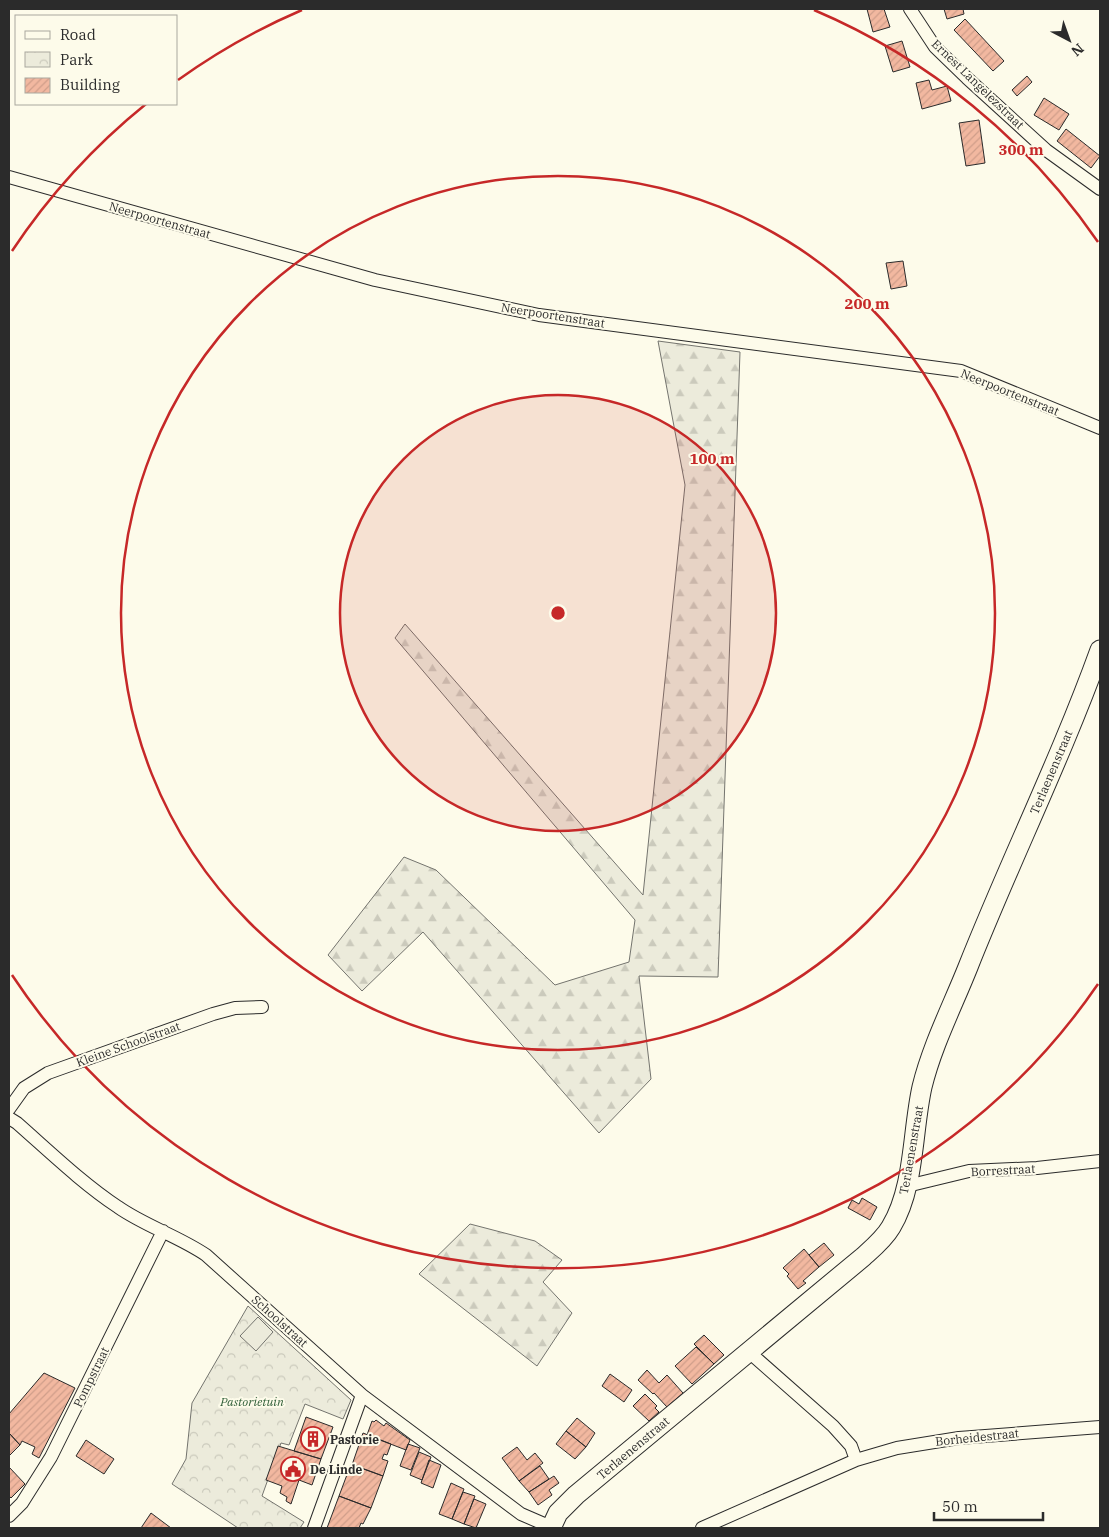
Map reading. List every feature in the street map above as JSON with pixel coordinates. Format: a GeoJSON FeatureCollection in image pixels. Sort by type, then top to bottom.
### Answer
{"type":"FeatureCollection","features":[{"type":"Feature","properties":{"kind":"street","name":"Ernest Langelezstraat"},"geometry":{"type":"LineString","coordinates":[[910,9],[935,47],[961,72],[1046,150],[1100,189]]}},
{"type":"Feature","properties":{"kind":"street","name":"Neerpoortenstraat"},"geometry":{"type":"LineString","coordinates":[[9,177],[376,280],[539,315],[961,372],[1100,428]]}},
{"type":"Feature","properties":{"kind":"street","name":"Terlaenenstraat"},"geometry":{"type":"LineString","coordinates":[[551,1528],[558,1513],[576,1495],[878,1243],[891,1228],[900,1211],[907,1186],[918,1108],[929,1063],[980,937],[1083,698],[1100,650]]}},
{"type":"Feature","properties":{"kind":"street","name":"Kleine Schoolstraat"},"geometry":{"type":"LineString","coordinates":[[9,1109],[24,1088],[48,1073],[213,1014],[235,1008],[262,1007]]}},
{"type":"Feature","properties":{"kind":"street","name":"Schoolstraat"},"geometry":{"type":"LineString","coordinates":[[9,1118],[118,1208],[206,1254],[362,1395],[521,1514],[551,1528]]}},
{"type":"Feature","properties":{"kind":"street","name":"Borrestraat"},"geometry":{"type":"LineString","coordinates":[[907,1186],[969,1171],[1037,1168],[1100,1162]]}},
{"type":"Feature","properties":{"kind":"street","name":"Pompstraat"},"geometry":{"type":"LineString","coordinates":[[9,1516],[22,1503],[51,1457],[163,1231]]}},
{"type":"Feature","properties":{"kind":"street"},"geometry":{"type":"LineString","coordinates":[[748,1352],[833,1426],[851,1446],[856,1460]]}},
{"type":"Feature","properties":{"kind":"street"},"geometry":{"type":"LineString","coordinates":[[314,1528],[362,1395]]}},
{"type":"Feature","properties":{"kind":"street","name":"Borheidestraat"},"geometry":{"type":"LineString","coordinates":[[702,1528],[856,1460],[897,1448],[959,1438],[1100,1427]]}},
{"type":"Feature","properties":{"kind":"green space"},"geometry":{"type":"Polygon","coordinates":[[[658,341],[740,352],[718,977],[639,976],[651,1079],[599,1133],[423,932],[362,991],[328,955],[404,857],[436,870],[555,985],[629,962],[635,920],[395,638],[405,624],[643,895],[685,485],[658,341]]]}},
{"type":"Feature","properties":{"kind":"green space"},"geometry":{"type":"Polygon","coordinates":[[[470,1224],[535,1241],[562,1260],[543,1282],[572,1313],[537,1366],[419,1274],[470,1224]]]}},
{"type":"Feature","properties":{"kind":"green space","name":"Pastorietuin"},"geometry":{"type":"Polygon","coordinates":[[[248,1306],[351,1400],[343,1419],[305,1404],[289,1445],[281,1443],[262,1496],[304,1522],[300,1528],[238,1528],[172,1484],[186,1459],[192,1403],[248,1306]]]}},
{"type":"Feature","properties":{"kind":"green space"},"geometry":{"type":"Polygon","coordinates":[[[258,1317],[273,1332],[256,1351],[240,1336],[258,1317]]]}},
{"type":"Feature","properties":{"kind":"building"},"geometry":{"type":"Polygon","coordinates":[[[867,9],[884,9],[890,27],[873,32],[867,9]]]}},
{"type":"Feature","properties":{"kind":"building"},"geometry":{"type":"Polygon","coordinates":[[[944,9],[963,9],[964,14],[947,19],[944,9]]]}},
{"type":"Feature","properties":{"kind":"building"},"geometry":{"type":"Polygon","coordinates":[[[965,19],[1004,61],[993,71],[954,30],[965,19]]]}},
{"type":"Feature","properties":{"kind":"building"},"geometry":{"type":"Polygon","coordinates":[[[902,41],[910,67],[893,72],[885,46],[902,41]]]}},
{"type":"Feature","properties":{"kind":"building"},"geometry":{"type":"Polygon","coordinates":[[[1027,76],[1032,82],[1017,96],[1012,90],[1027,76]]]}},
{"type":"Feature","properties":{"kind":"building"},"geometry":{"type":"Polygon","coordinates":[[[929,80],[932,90],[947,86],[951,101],[922,109],[916,83],[929,80]]]}},
{"type":"Feature","properties":{"kind":"building"},"geometry":{"type":"Polygon","coordinates":[[[1044,98],[1069,114],[1059,130],[1034,115],[1044,98]]]}},
{"type":"Feature","properties":{"kind":"building"},"geometry":{"type":"Polygon","coordinates":[[[979,120],[985,163],[966,166],[959,123],[979,120]]]}},
{"type":"Feature","properties":{"kind":"building"},"geometry":{"type":"Polygon","coordinates":[[[1066,129],[1100,156],[1091,168],[1057,141],[1066,129]]]}},
{"type":"Feature","properties":{"kind":"building"},"geometry":{"type":"Polygon","coordinates":[[[903,261],[907,286],[891,289],[886,263],[903,261]]]}},
{"type":"Feature","properties":{"kind":"building"},"geometry":{"type":"Polygon","coordinates":[[[862,1198],[877,1207],[870,1220],[848,1208],[852,1200],[859,1204],[862,1198]]]}},
{"type":"Feature","properties":{"kind":"building"},"geometry":{"type":"Polygon","coordinates":[[[824,1243],[834,1255],[819,1267],[809,1255],[824,1243]]]}},
{"type":"Feature","properties":{"kind":"building"},"geometry":{"type":"Polygon","coordinates":[[[804,1249],[819,1267],[803,1281],[806,1283],[798,1289],[783,1268],[804,1249]]]}},
{"type":"Feature","properties":{"kind":"building"},"geometry":{"type":"Polygon","coordinates":[[[704,1335],[724,1355],[714,1364],[694,1344],[704,1335]]]}},
{"type":"Feature","properties":{"kind":"building"},"geometry":{"type":"Polygon","coordinates":[[[696,1347],[714,1364],[692,1384],[675,1366],[696,1347]]]}},
{"type":"Feature","properties":{"kind":"building"},"geometry":{"type":"Polygon","coordinates":[[[647,1370],[659,1383],[667,1375],[683,1393],[667,1407],[638,1380],[647,1370]]]}},
{"type":"Feature","properties":{"kind":"building"},"geometry":{"type":"Polygon","coordinates":[[[44,1373],[75,1388],[39,1458],[32,1454],[35,1447],[22,1441],[20,1445],[9,1433],[9,1414],[44,1373]]]}},
{"type":"Feature","properties":{"kind":"building"},"geometry":{"type":"Polygon","coordinates":[[[610,1374],[632,1390],[624,1402],[602,1386],[610,1374]]]}},
{"type":"Feature","properties":{"kind":"building"},"geometry":{"type":"Polygon","coordinates":[[[645,1394],[657,1406],[655,1408],[659,1412],[649,1421],[633,1406],[645,1394]]]}},
{"type":"Feature","properties":{"kind":"building","name":"Pastorie"},"geometry":{"type":"Polygon","coordinates":[[[306,1417],[333,1427],[321,1459],[294,1451],[306,1417]]]}},
{"type":"Feature","properties":{"kind":"building"},"geometry":{"type":"Polygon","coordinates":[[[577,1418],[595,1433],[586,1447],[566,1431],[577,1418]]]}},
{"type":"Feature","properties":{"kind":"building"},"geometry":{"type":"Polygon","coordinates":[[[376,1420],[384,1426],[386,1423],[410,1440],[406,1450],[367,1435],[372,1421],[376,1420]]]}},
{"type":"Feature","properties":{"kind":"building"},"geometry":{"type":"Polygon","coordinates":[[[566,1431],[586,1447],[575,1459],[556,1444],[566,1431]]]}},
{"type":"Feature","properties":{"kind":"building"},"geometry":{"type":"Polygon","coordinates":[[[9,1433],[20,1445],[9,1456],[9,1433]]]}},
{"type":"Feature","properties":{"kind":"building"},"geometry":{"type":"Polygon","coordinates":[[[363,1433],[391,1444],[387,1455],[384,1454],[382,1459],[388,1461],[383,1476],[352,1465],[363,1433]]]}},
{"type":"Feature","properties":{"kind":"building"},"geometry":{"type":"Polygon","coordinates":[[[86,1440],[114,1459],[104,1474],[76,1456],[86,1440]]]}},
{"type":"Feature","properties":{"kind":"building"},"geometry":{"type":"Polygon","coordinates":[[[408,1444],[420,1448],[411,1470],[400,1466],[408,1444]]]}},
{"type":"Feature","properties":{"kind":"building","name":"De Linde"},"geometry":{"type":"Polygon","coordinates":[[[278,1446],[321,1459],[312,1485],[299,1480],[291,1504],[286,1501],[287,1497],[280,1493],[282,1486],[266,1480],[278,1446]]]}},
{"type":"Feature","properties":{"kind":"building"},"geometry":{"type":"Polygon","coordinates":[[[517,1447],[527,1460],[535,1453],[543,1463],[519,1481],[502,1458],[517,1447]]]}},
{"type":"Feature","properties":{"kind":"building"},"geometry":{"type":"Polygon","coordinates":[[[419,1452],[431,1457],[422,1480],[410,1475],[419,1452]]]}},
{"type":"Feature","properties":{"kind":"building"},"geometry":{"type":"Polygon","coordinates":[[[429,1460],[441,1465],[433,1488],[421,1483],[429,1460]]]}},
{"type":"Feature","properties":{"kind":"building"},"geometry":{"type":"Polygon","coordinates":[[[351,1464],[383,1476],[371,1508],[339,1496],[351,1464]]]}},
{"type":"Feature","properties":{"kind":"building"},"geometry":{"type":"Polygon","coordinates":[[[540,1466],[549,1479],[529,1492],[519,1481],[540,1466]]]}},
{"type":"Feature","properties":{"kind":"building"},"geometry":{"type":"Polygon","coordinates":[[[9,1467],[25,1484],[11,1498],[9,1496],[9,1467]]]}},
{"type":"Feature","properties":{"kind":"building"},"geometry":{"type":"Polygon","coordinates":[[[554,1476],[559,1483],[549,1490],[552,1495],[538,1505],[529,1492],[554,1476]]]}},
{"type":"Feature","properties":{"kind":"building"},"geometry":{"type":"Polygon","coordinates":[[[451,1483],[464,1489],[452,1519],[439,1514],[451,1483]]]}},
{"type":"Feature","properties":{"kind":"building"},"geometry":{"type":"Polygon","coordinates":[[[463,1492],[475,1496],[464,1524],[452,1519],[463,1492]]]}},
{"type":"Feature","properties":{"kind":"building"},"geometry":{"type":"Polygon","coordinates":[[[339,1496],[371,1508],[359,1528],[327,1528],[339,1496]]]}},
{"type":"Feature","properties":{"kind":"building"},"geometry":{"type":"Polygon","coordinates":[[[474,1499],[486,1504],[476,1528],[464,1524],[474,1499]]]}},
{"type":"Feature","properties":{"kind":"building"},"geometry":{"type":"Polygon","coordinates":[[[151,1513],[171,1528],[141,1528],[151,1513]]]}},
{"type":"Feature","properties":{"kind":"place","name":"Pastorie"},"geometry":{"type":"Point","coordinates":[313,1439]}},
{"type":"Feature","properties":{"kind":"place","name":"De Linde"},"geometry":{"type":"Point","coordinates":[293,1469]}}]}
